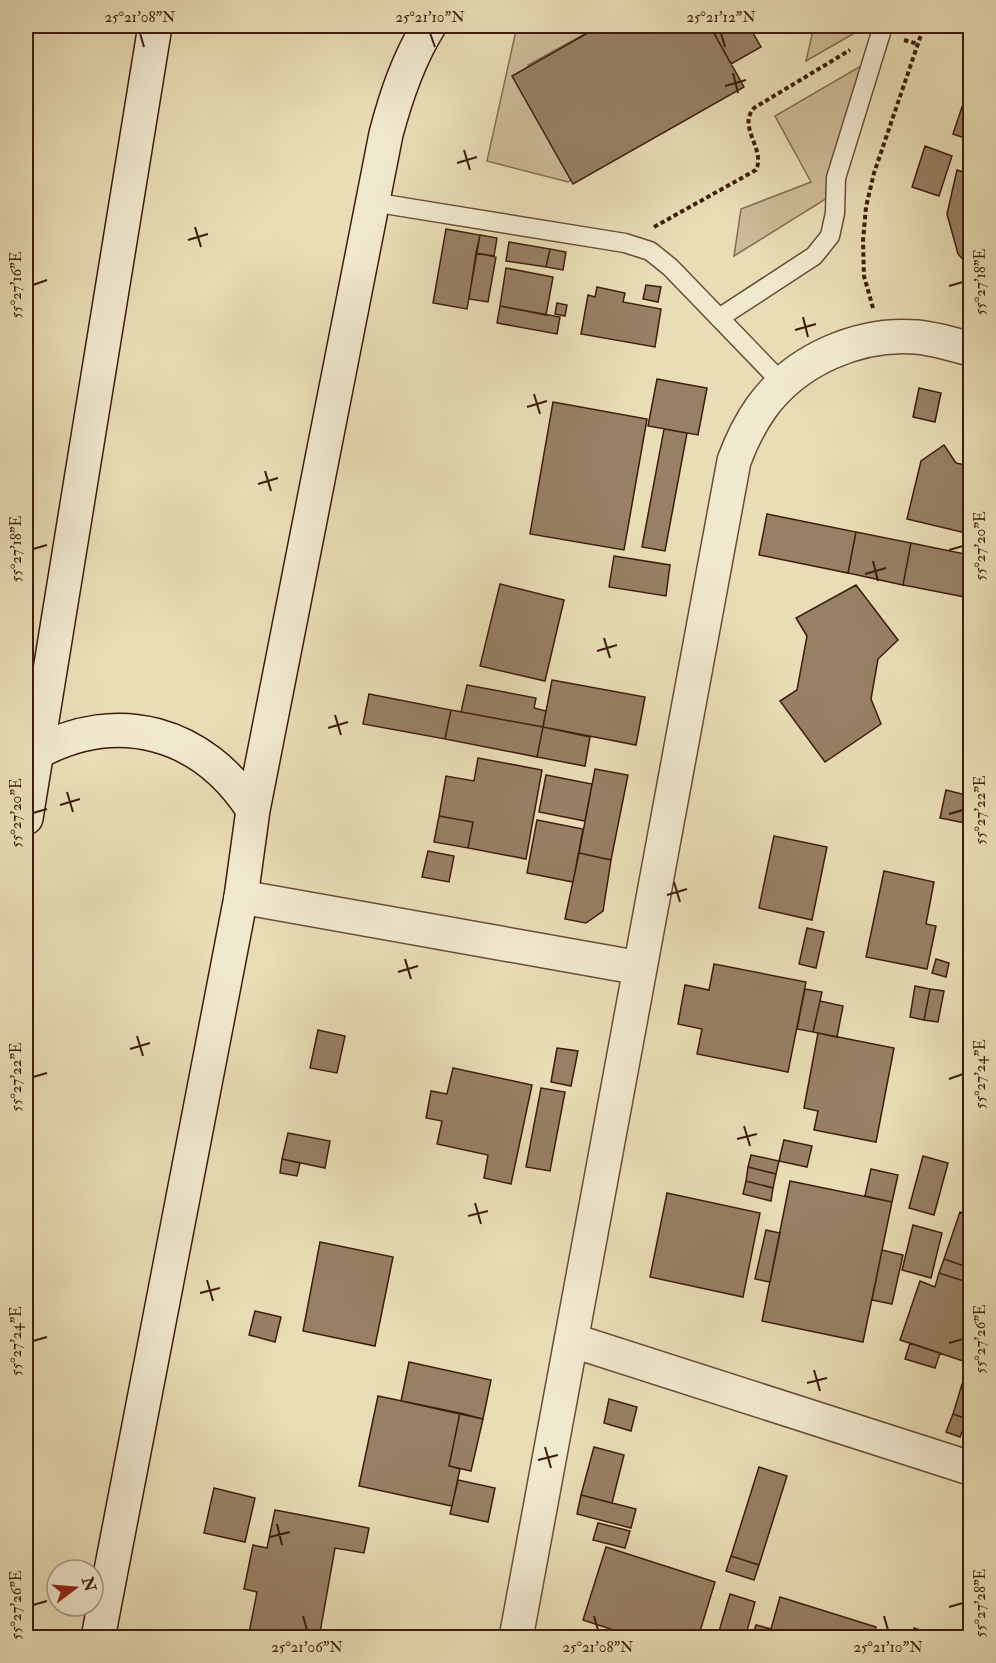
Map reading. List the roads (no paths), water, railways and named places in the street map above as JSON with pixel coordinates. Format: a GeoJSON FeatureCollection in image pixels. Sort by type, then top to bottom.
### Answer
{"type":"FeatureCollection","features":[{"type":"Feature","properties":{"kind":"main road"},"geometry":{"type":"LineString","coordinates":[[26,818],[155,26]]}},
{"type":"Feature","properties":{"kind":"main road"},"geometry":{"type":"LineString","coordinates":[[98,1638],[241,897],[253,810],[372,202],[395,97],[409,60],[429,26]]}},
{"type":"Feature","properties":{"kind":"main road"},"geometry":{"type":"LineString","coordinates":[[516,1638],[734,461],[762,406],[783,384],[812,362],[828,354],[845,346],[880,338],[917,337],[970,349]]}},
{"type":"Feature","properties":{"kind":"main road"},"geometry":{"type":"LineString","coordinates":[[36,753],[54,743],[93,732],[113,730],[150,733],[188,748],[208,759],[225,774],[253,810]]}},
{"type":"Feature","properties":{"kind":"main road"},"geometry":{"type":"LineString","coordinates":[[241,897],[640,968]]}},
{"type":"Feature","properties":{"kind":"main road"},"geometry":{"type":"LineString","coordinates":[[571,1340],[970,1468]]}},
{"type":"Feature","properties":{"kind":"lane"},"geometry":{"type":"LineString","coordinates":[[719,318],[814,256],[830,237],[835,213],[836,178],[882,30]]}},
{"type":"Feature","properties":{"kind":"lane"},"geometry":{"type":"LineString","coordinates":[[372,202],[638,246],[660,258],[783,384]]}}]}
